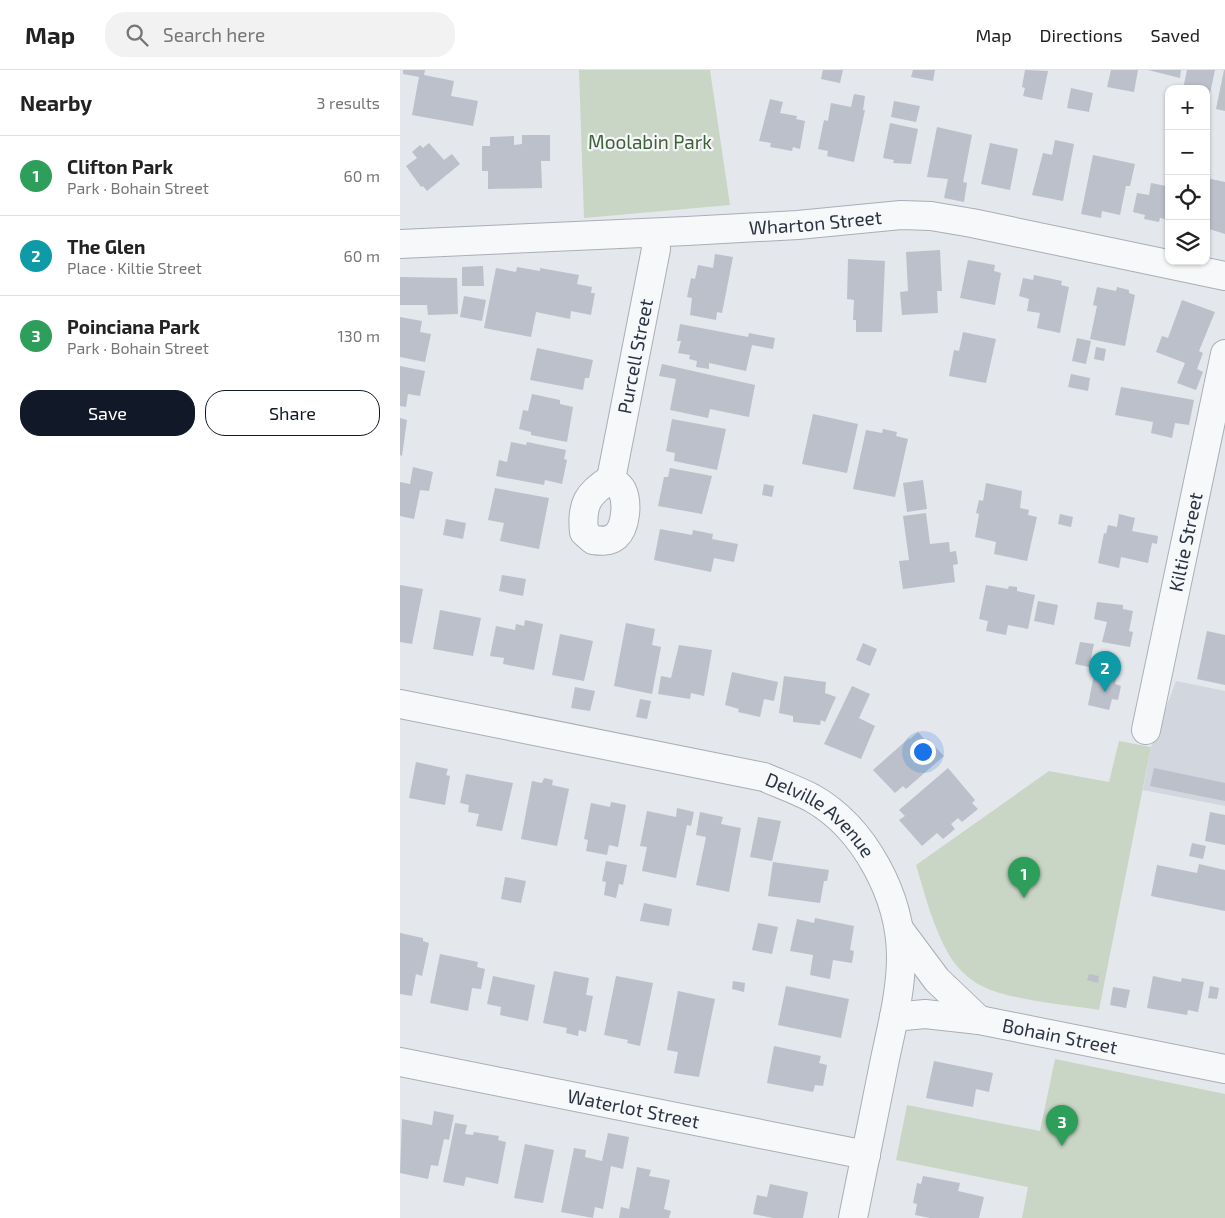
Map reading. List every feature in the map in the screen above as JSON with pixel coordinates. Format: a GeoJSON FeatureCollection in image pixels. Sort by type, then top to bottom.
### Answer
{"type":"FeatureCollection","features":[{"type":"Feature","properties":{"kind":"street","name":"Wharton Street"},"geometry":{"type":"LineString","coordinates":[[400,244],[798,225],[901,215],[931,216],[1225,276]]}},
{"type":"Feature","properties":{"kind":"street","name":"Purcell Street"},"geometry":{"type":"LineString","coordinates":[[610,479],[656,249],[654,233]]}},
{"type":"Feature","properties":{"kind":"street","name":"Kiltie Street"},"geometry":{"type":"LineString","coordinates":[[1146,730],[1225,354]]}},
{"type":"Feature","properties":{"kind":"street","name":"Delville Avenue"},"geometry":{"type":"LineString","coordinates":[[400,704],[764,777],[813,799],[836,816],[856,837],[876,867],[888,891],[899,929],[902,958],[894,1017],[853,1218]]}},
{"type":"Feature","properties":{"kind":"street"},"geometry":{"type":"LineString","coordinates":[[899,929],[937,980],[979,1020]]}},
{"type":"Feature","properties":{"kind":"street","name":"Bohain Street"},"geometry":{"type":"LineString","coordinates":[[894,1017],[925,1014],[979,1020],[1225,1069]]}},
{"type":"Feature","properties":{"kind":"street","name":"Waterlot Street"},"geometry":{"type":"LineString","coordinates":[[400,1062],[866,1155]]}},
{"type":"Feature","properties":{"kind":"shaded area"},"geometry":{"type":"Polygon","coordinates":[[[1176,681],[1225,691],[1225,806],[1143,790],[1151,747],[1176,681]]]}},
{"type":"Feature","properties":{"kind":"green space","name":"Moolabin Park"},"geometry":{"type":"Polygon","coordinates":[[[579,70],[710,70],[730,205],[584,218],[579,70]]]}},
{"type":"Feature","properties":{"kind":"green space"},"geometry":{"type":"Polygon","coordinates":[[[1119,741],[1151,747],[1099,1010],[1007,995],[977,983],[968,977],[952,960],[943,944],[930,911],[916,865],[1049,771],[1109,782],[1119,741]]]}},
{"type":"Feature","properties":{"kind":"green space"},"geometry":{"type":"Polygon","coordinates":[[[1055,1059],[1225,1094],[1225,1218],[1022,1218],[1028,1187],[896,1160],[907,1105],[1040,1131],[1055,1059]]]}},
{"type":"Feature","properties":{"kind":"building"},"geometry":{"type":"Polygon","coordinates":[[[403,70],[425,70],[424,75],[454,81],[451,96],[478,101],[473,126],[412,115],[419,77],[403,74],[403,70]]]}},
{"type":"Feature","properties":{"kind":"building"},"geometry":{"type":"Polygon","coordinates":[[[823,70],[843,70],[840,83],[821,79],[823,70]]]}},
{"type":"Feature","properties":{"kind":"building"},"geometry":{"type":"Polygon","coordinates":[[[913,70],[935,70],[933,81],[911,77],[913,70]]]}},
{"type":"Feature","properties":{"kind":"building"},"geometry":{"type":"Polygon","coordinates":[[[1025,70],[1048,71],[1042,100],[1023,96],[1025,88],[1022,87],[1025,70]]]}},
{"type":"Feature","properties":{"kind":"building"},"geometry":{"type":"Polygon","coordinates":[[[1111,70],[1138,70],[1134,92],[1107,87],[1111,70]]]}},
{"type":"Feature","properties":{"kind":"building"},"geometry":{"type":"Polygon","coordinates":[[[1148,70],[1181,70],[1180,78],[1148,70]]]}},
{"type":"Feature","properties":{"kind":"building"},"geometry":{"type":"Polygon","coordinates":[[[1187,70],[1215,70],[1210,94],[1210,85],[1184,85],[1187,70]]]}},
{"type":"Feature","properties":{"kind":"building"},"geometry":{"type":"Polygon","coordinates":[[[1225,70],[1225,111],[1216,109],[1225,70]]]}},
{"type":"Feature","properties":{"kind":"building"},"geometry":{"type":"Polygon","coordinates":[[[1071,88],[1093,93],[1089,112],[1067,108],[1071,88]]]}},
{"type":"Feature","properties":{"kind":"building"},"geometry":{"type":"Polygon","coordinates":[[[854,94],[865,96],[863,110],[865,110],[854,162],[827,156],[828,151],[818,149],[824,120],[828,121],[831,103],[851,107],[854,94]]]}},
{"type":"Feature","properties":{"kind":"building"},"geometry":{"type":"Polygon","coordinates":[[[770,99],[783,102],[780,113],[797,116],[796,119],[805,121],[800,149],[793,147],[792,151],[770,147],[771,143],[759,141],[770,99]]]}},
{"type":"Feature","properties":{"kind":"building"},"geometry":{"type":"Polygon","coordinates":[[[894,101],[920,106],[916,122],[891,117],[894,101]]]}},
{"type":"Feature","properties":{"kind":"building"},"geometry":{"type":"Polygon","coordinates":[[[890,123],[918,129],[911,164],[893,163],[894,160],[883,158],[890,123]]]}},
{"type":"Feature","properties":{"kind":"building"},"geometry":{"type":"Polygon","coordinates":[[[937,127],[972,135],[963,182],[967,183],[964,202],[944,198],[948,179],[927,177],[937,127]]]}},
{"type":"Feature","properties":{"kind":"building"},"geometry":{"type":"Polygon","coordinates":[[[522,135],[550,135],[550,161],[541,161],[542,188],[488,189],[488,171],[482,171],[482,146],[490,146],[490,137],[514,136],[514,145],[522,144],[522,135]]]}},
{"type":"Feature","properties":{"kind":"building"},"geometry":{"type":"Polygon","coordinates":[[[1055,140],[1074,144],[1063,201],[1032,195],[1043,153],[1052,155],[1055,140]]]}},
{"type":"Feature","properties":{"kind":"building"},"geometry":{"type":"Polygon","coordinates":[[[429,143],[444,160],[452,154],[460,164],[427,191],[423,186],[421,187],[406,166],[417,158],[412,152],[420,145],[423,148],[429,143]]]}},
{"type":"Feature","properties":{"kind":"building"},"geometry":{"type":"Polygon","coordinates":[[[990,143],[1018,149],[1010,190],[981,184],[990,143]]]}},
{"type":"Feature","properties":{"kind":"building"},"geometry":{"type":"Polygon","coordinates":[[[1093,155],[1135,164],[1130,186],[1126,186],[1120,215],[1102,211],[1101,218],[1081,214],[1093,155]]]}},
{"type":"Feature","properties":{"kind":"building"},"geometry":{"type":"Polygon","coordinates":[[[1210,179],[1225,182],[1225,234],[1210,229],[1210,179]]]}},
{"type":"Feature","properties":{"kind":"building"},"geometry":{"type":"Polygon","coordinates":[[[1151,183],[1165,186],[1165,219],[1160,218],[1159,222],[1144,219],[1145,215],[1133,212],[1137,193],[1149,195],[1151,183]]]}},
{"type":"Feature","properties":{"kind":"building"},"geometry":{"type":"Polygon","coordinates":[[[940,250],[942,291],[937,291],[938,313],[902,315],[900,292],[908,291],[906,252],[940,250]]]}},
{"type":"Feature","properties":{"kind":"building"},"geometry":{"type":"Polygon","coordinates":[[[715,254],[733,257],[722,313],[717,312],[716,320],[690,315],[692,298],[687,297],[691,278],[695,279],[698,265],[713,268],[715,254]]]}},
{"type":"Feature","properties":{"kind":"building"},"geometry":{"type":"Polygon","coordinates":[[[848,259],[885,261],[882,332],[856,332],[856,320],[853,320],[854,300],[847,299],[848,259]]]}},
{"type":"Feature","properties":{"kind":"building"},"geometry":{"type":"Polygon","coordinates":[[[968,260],[995,265],[994,271],[1001,273],[995,305],[960,298],[968,260]]]}},
{"type":"Feature","properties":{"kind":"building"},"geometry":{"type":"Polygon","coordinates":[[[483,266],[484,286],[462,286],[462,267],[483,266]]]}},
{"type":"Feature","properties":{"kind":"building"},"geometry":{"type":"Polygon","coordinates":[[[517,267],[540,271],[540,268],[579,275],[577,284],[592,287],[591,293],[595,293],[591,315],[571,311],[570,319],[536,312],[531,337],[484,328],[496,268],[516,272],[517,267]]]}},
{"type":"Feature","properties":{"kind":"building"},"geometry":{"type":"Polygon","coordinates":[[[1034,275],[1062,281],[1061,285],[1069,287],[1060,333],[1037,328],[1040,313],[1027,311],[1029,299],[1019,296],[1023,278],[1033,280],[1034,275]]]}},
{"type":"Feature","properties":{"kind":"building"},"geometry":{"type":"Polygon","coordinates":[[[400,277],[457,278],[458,314],[428,315],[427,305],[400,305],[400,277]]]}},
{"type":"Feature","properties":{"kind":"building"},"geometry":{"type":"Polygon","coordinates":[[[1097,287],[1116,291],[1117,287],[1129,290],[1129,293],[1135,295],[1125,346],[1090,339],[1097,306],[1093,305],[1097,287]]]}},
{"type":"Feature","properties":{"kind":"building"},"geometry":{"type":"Polygon","coordinates":[[[464,296],[486,300],[482,321],[460,317],[464,296]]]}},
{"type":"Feature","properties":{"kind":"building"},"geometry":{"type":"Polygon","coordinates":[[[1182,300],[1215,312],[1199,351],[1203,353],[1197,369],[1203,372],[1196,390],[1177,383],[1185,363],[1156,352],[1162,336],[1168,338],[1182,300]]]}},
{"type":"Feature","properties":{"kind":"building"},"geometry":{"type":"Polygon","coordinates":[[[400,317],[422,321],[420,332],[431,334],[425,362],[400,357],[400,317]]]}},
{"type":"Feature","properties":{"kind":"building"},"geometry":{"type":"Polygon","coordinates":[[[680,324],[748,337],[749,333],[775,338],[773,349],[752,345],[746,371],[709,363],[709,369],[696,367],[697,361],[689,359],[690,355],[678,353],[681,341],[677,341],[680,324]]]}},
{"type":"Feature","properties":{"kind":"building"},"geometry":{"type":"Polygon","coordinates":[[[963,332],[996,339],[986,383],[949,376],[954,350],[959,351],[963,332]]]}},
{"type":"Feature","properties":{"kind":"building"},"geometry":{"type":"Polygon","coordinates":[[[1077,338],[1091,341],[1086,364],[1072,361],[1077,338]]]}},
{"type":"Feature","properties":{"kind":"building"},"geometry":{"type":"Polygon","coordinates":[[[1096,347],[1106,349],[1104,361],[1094,359],[1096,347]]]}},
{"type":"Feature","properties":{"kind":"building"},"geometry":{"type":"Polygon","coordinates":[[[537,348],[593,360],[589,378],[585,378],[583,390],[530,380],[537,348]]]}},
{"type":"Feature","properties":{"kind":"building"},"geometry":{"type":"Polygon","coordinates":[[[662,364],[755,385],[749,417],[710,409],[708,418],[670,410],[676,379],[659,376],[662,364]]]}},
{"type":"Feature","properties":{"kind":"building"},"geometry":{"type":"Polygon","coordinates":[[[400,366],[425,371],[420,396],[408,394],[406,407],[400,406],[400,366]]]}},
{"type":"Feature","properties":{"kind":"building"},"geometry":{"type":"Polygon","coordinates":[[[1071,374],[1090,378],[1088,391],[1068,387],[1071,374]]]}},
{"type":"Feature","properties":{"kind":"building"},"geometry":{"type":"Polygon","coordinates":[[[1121,387],[1194,400],[1189,425],[1175,423],[1172,438],[1151,433],[1153,422],[1115,415],[1121,387]]]}},
{"type":"Feature","properties":{"kind":"building"},"geometry":{"type":"Polygon","coordinates":[[[532,394],[560,400],[560,404],[573,407],[567,442],[531,435],[531,432],[519,429],[523,410],[528,411],[532,394]]]}},
{"type":"Feature","properties":{"kind":"building"},"geometry":{"type":"Polygon","coordinates":[[[813,414],[858,424],[847,473],[802,464],[813,414]]]}},
{"type":"Feature","properties":{"kind":"building"},"geometry":{"type":"Polygon","coordinates":[[[400,418],[407,420],[402,456],[400,455],[400,418]]]}},
{"type":"Feature","properties":{"kind":"building"},"geometry":{"type":"Polygon","coordinates":[[[672,419],[726,429],[717,470],[674,461],[675,453],[666,451],[672,419]]]}},
{"type":"Feature","properties":{"kind":"building"},"geometry":{"type":"Polygon","coordinates":[[[883,429],[897,432],[896,436],[908,439],[895,497],[853,489],[866,430],[882,433],[883,429]]]}},
{"type":"Feature","properties":{"kind":"building"},"geometry":{"type":"Polygon","coordinates":[[[511,442],[526,445],[527,442],[566,450],[564,459],[567,460],[562,484],[545,480],[544,485],[496,476],[499,460],[507,462],[511,442]]]}},
{"type":"Feature","properties":{"kind":"building"},"geometry":{"type":"Polygon","coordinates":[[[413,467],[433,472],[429,491],[420,490],[414,519],[400,516],[400,482],[410,484],[413,467]]]}},
{"type":"Feature","properties":{"kind":"building"},"geometry":{"type":"Polygon","coordinates":[[[670,468],[712,476],[702,514],[658,506],[664,477],[668,477],[670,468]]]}},
{"type":"Feature","properties":{"kind":"building"},"geometry":{"type":"Polygon","coordinates":[[[923,480],[927,509],[907,512],[903,483],[923,480]]]}},
{"type":"Feature","properties":{"kind":"building"},"geometry":{"type":"Polygon","coordinates":[[[986,483],[1022,491],[1020,508],[1029,510],[1028,515],[1037,517],[1027,561],[994,554],[996,542],[975,537],[979,514],[976,513],[979,500],[983,501],[986,483]]]}},
{"type":"Feature","properties":{"kind":"building"},"geometry":{"type":"Polygon","coordinates":[[[764,484],[774,486],[772,497],[762,495],[764,484]]]}},
{"type":"Feature","properties":{"kind":"building"},"geometry":{"type":"Polygon","coordinates":[[[495,488],[549,498],[539,549],[500,541],[504,523],[488,520],[495,488]]]}},
{"type":"Feature","properties":{"kind":"building"},"geometry":{"type":"Polygon","coordinates":[[[926,513],[930,544],[949,542],[950,552],[956,551],[958,564],[953,565],[955,582],[903,589],[899,561],[909,560],[903,516],[926,513]]]}},
{"type":"Feature","properties":{"kind":"building"},"geometry":{"type":"Polygon","coordinates":[[[1060,514],[1073,517],[1071,527],[1058,524],[1060,514]]]}},
{"type":"Feature","properties":{"kind":"building"},"geometry":{"type":"Polygon","coordinates":[[[1119,514],[1135,518],[1132,531],[1158,536],[1157,544],[1152,543],[1148,563],[1121,557],[1119,568],[1098,563],[1104,533],[1106,534],[1108,525],[1117,527],[1119,514]]]}},
{"type":"Feature","properties":{"kind":"building"},"geometry":{"type":"Polygon","coordinates":[[[446,519],[466,523],[463,539],[443,535],[446,519]]]}},
{"type":"Feature","properties":{"kind":"building"},"geometry":{"type":"Polygon","coordinates":[[[660,529],[692,535],[693,530],[713,534],[712,539],[738,544],[734,562],[714,558],[711,572],[654,560],[660,529]]]}},
{"type":"Feature","properties":{"kind":"building"},"geometry":{"type":"Polygon","coordinates":[[[502,575],[526,579],[523,596],[499,591],[502,575]]]}},
{"type":"Feature","properties":{"kind":"building"},"geometry":{"type":"Polygon","coordinates":[[[400,585],[423,589],[412,644],[400,642],[400,585]]]}},
{"type":"Feature","properties":{"kind":"building"},"geometry":{"type":"Polygon","coordinates":[[[986,585],[1008,589],[1009,586],[1017,587],[1017,591],[1035,595],[1028,629],[1008,625],[1006,635],[986,631],[988,621],[979,619],[986,585]]]}},
{"type":"Feature","properties":{"kind":"building"},"geometry":{"type":"Polygon","coordinates":[[[1038,601],[1058,605],[1054,625],[1034,621],[1038,601]]]}},
{"type":"Feature","properties":{"kind":"building"},"geometry":{"type":"Polygon","coordinates":[[[1097,602],[1123,605],[1123,609],[1133,611],[1129,631],[1133,632],[1130,647],[1102,642],[1107,622],[1094,619],[1097,602]]]}},
{"type":"Feature","properties":{"kind":"building"},"geometry":{"type":"Polygon","coordinates":[[[440,610],[481,618],[473,656],[433,649],[440,610]]]}},
{"type":"Feature","properties":{"kind":"building"},"geometry":{"type":"Polygon","coordinates":[[[525,620],[543,624],[534,670],[503,664],[504,658],[490,656],[496,626],[515,630],[516,624],[524,626],[525,620]]]}},
{"type":"Feature","properties":{"kind":"building"},"geometry":{"type":"Polygon","coordinates":[[[626,623],[655,629],[652,645],[661,647],[652,694],[614,686],[626,623]]]}},
{"type":"Feature","properties":{"kind":"building"},"geometry":{"type":"Polygon","coordinates":[[[1207,631],[1225,635],[1225,685],[1197,679],[1207,631]]]}},
{"type":"Feature","properties":{"kind":"building"},"geometry":{"type":"Polygon","coordinates":[[[560,634],[593,641],[584,681],[552,675],[560,634]]]}},
{"type":"Feature","properties":{"kind":"building"},"geometry":{"type":"Polygon","coordinates":[[[1080,642],[1094,644],[1089,667],[1075,664],[1080,642]]]}},
{"type":"Feature","properties":{"kind":"building"},"geometry":{"type":"Polygon","coordinates":[[[863,643],[877,649],[870,666],[856,660],[863,643]]]}},
{"type":"Feature","properties":{"kind":"building"},"geometry":{"type":"Polygon","coordinates":[[[679,645],[712,650],[704,696],[691,693],[690,699],[658,694],[661,676],[671,678],[679,645]]]}},
{"type":"Feature","properties":{"kind":"building"},"geometry":{"type":"Polygon","coordinates":[[[1095,670],[1117,675],[1115,684],[1121,686],[1118,700],[1112,699],[1109,710],[1088,705],[1095,670]]]}},
{"type":"Feature","properties":{"kind":"building"},"geometry":{"type":"Polygon","coordinates":[[[732,672],[778,682],[774,701],[764,699],[760,717],[738,712],[739,709],[725,705],[732,672]]]}},
{"type":"Feature","properties":{"kind":"building"},"geometry":{"type":"Polygon","coordinates":[[[784,676],[826,682],[825,693],[836,697],[825,722],[821,720],[820,725],[793,722],[793,716],[779,713],[784,676]]]}},
{"type":"Feature","properties":{"kind":"building"},"geometry":{"type":"Polygon","coordinates":[[[852,686],[870,694],[859,718],[875,726],[861,759],[824,744],[852,686]]]}},
{"type":"Feature","properties":{"kind":"building"},"geometry":{"type":"Polygon","coordinates":[[[575,687],[595,691],[590,711],[571,708],[575,687]]]}},
{"type":"Feature","properties":{"kind":"building"},"geometry":{"type":"Polygon","coordinates":[[[640,699],[651,701],[647,719],[636,717],[640,699]]]}},
{"type":"Feature","properties":{"kind":"building"},"geometry":{"type":"Polygon","coordinates":[[[918,732],[926,741],[928,739],[944,756],[906,789],[903,786],[895,793],[873,770],[918,732]]]}},
{"type":"Feature","properties":{"kind":"building"},"geometry":{"type":"Polygon","coordinates":[[[416,762],[448,769],[446,775],[450,776],[445,805],[409,798],[416,762]]]}},
{"type":"Feature","properties":{"kind":"building"},"geometry":{"type":"Polygon","coordinates":[[[948,768],[975,800],[972,803],[978,809],[962,822],[958,818],[951,824],[955,829],[943,839],[937,833],[922,846],[899,820],[905,816],[899,810],[948,768]]]}},
{"type":"Feature","properties":{"kind":"building"},"geometry":{"type":"Polygon","coordinates":[[[1154,768],[1225,783],[1225,801],[1150,786],[1154,768]]]}},
{"type":"Feature","properties":{"kind":"building"},"geometry":{"type":"Polygon","coordinates":[[[466,774],[513,783],[502,831],[476,826],[479,814],[468,812],[469,805],[460,803],[466,774]]]}},
{"type":"Feature","properties":{"kind":"building"},"geometry":{"type":"Polygon","coordinates":[[[544,778],[553,780],[552,785],[569,789],[557,846],[521,839],[532,781],[542,783],[544,778]]]}},
{"type":"Feature","properties":{"kind":"building"},"geometry":{"type":"Polygon","coordinates":[[[611,802],[626,805],[618,847],[609,845],[607,855],[586,851],[588,840],[584,839],[591,803],[610,807],[611,802]]]}},
{"type":"Feature","properties":{"kind":"building"},"geometry":{"type":"Polygon","coordinates":[[[677,808],[694,812],[691,826],[687,825],[676,878],[642,871],[647,847],[640,846],[647,811],[676,817],[677,808]]]}},
{"type":"Feature","properties":{"kind":"building"},"geometry":{"type":"Polygon","coordinates":[[[700,812],[723,817],[721,824],[741,828],[729,892],[696,885],[706,837],[696,835],[700,812]]]}},
{"type":"Feature","properties":{"kind":"building"},"geometry":{"type":"Polygon","coordinates":[[[1210,812],[1225,815],[1225,845],[1205,841],[1210,812]]]}},
{"type":"Feature","properties":{"kind":"building"},"geometry":{"type":"Polygon","coordinates":[[[758,817],[781,821],[772,861],[750,857],[758,817]]]}},
{"type":"Feature","properties":{"kind":"building"},"geometry":{"type":"Polygon","coordinates":[[[1192,843],[1206,846],[1203,859],[1189,856],[1192,843]]]}},
{"type":"Feature","properties":{"kind":"building"},"geometry":{"type":"Polygon","coordinates":[[[606,861],[627,865],[623,885],[619,884],[616,898],[604,895],[606,882],[602,881],[606,861]]]}},
{"type":"Feature","properties":{"kind":"building"},"geometry":{"type":"Polygon","coordinates":[[[773,862],[829,870],[827,881],[824,881],[820,903],[768,896],[773,862]]]}},
{"type":"Feature","properties":{"kind":"building"},"geometry":{"type":"Polygon","coordinates":[[[1199,864],[1225,870],[1225,911],[1151,896],[1157,865],[1197,873],[1199,864]]]}},
{"type":"Feature","properties":{"kind":"building"},"geometry":{"type":"Polygon","coordinates":[[[505,877],[526,881],[521,903],[501,899],[505,877]]]}},
{"type":"Feature","properties":{"kind":"building"},"geometry":{"type":"Polygon","coordinates":[[[644,903],[672,909],[669,926],[640,921],[644,903]]]}},
{"type":"Feature","properties":{"kind":"building"},"geometry":{"type":"Polygon","coordinates":[[[815,918],[854,926],[850,950],[854,951],[852,963],[833,960],[830,979],[810,975],[813,955],[790,951],[797,919],[814,923],[815,918]]]}},
{"type":"Feature","properties":{"kind":"building"},"geometry":{"type":"Polygon","coordinates":[[[758,923],[778,927],[772,954],[752,950],[758,923]]]}},
{"type":"Feature","properties":{"kind":"building"},"geometry":{"type":"Polygon","coordinates":[[[400,933],[423,938],[423,941],[429,943],[422,976],[416,974],[412,996],[400,994],[400,933]]]}},
{"type":"Feature","properties":{"kind":"building"},"geometry":{"type":"Polygon","coordinates":[[[440,954],[478,962],[477,967],[485,969],[481,989],[472,988],[468,1011],[430,1003],[440,954]]]}},
{"type":"Feature","properties":{"kind":"building"},"geometry":{"type":"Polygon","coordinates":[[[554,971],[589,978],[586,995],[593,996],[586,1032],[579,1030],[578,1036],[566,1033],[567,1028],[543,1023],[554,971]]]}},
{"type":"Feature","properties":{"kind":"building"},"geometry":{"type":"Polygon","coordinates":[[[1089,974],[1099,976],[1098,983],[1087,980],[1089,974]]]}},
{"type":"Feature","properties":{"kind":"building"},"geometry":{"type":"Polygon","coordinates":[[[493,976],[535,985],[528,1021],[500,1015],[501,1007],[487,1004],[493,976]]]}},
{"type":"Feature","properties":{"kind":"building"},"geometry":{"type":"Polygon","coordinates":[[[616,976],[653,983],[640,1046],[627,1043],[628,1040],[604,1035],[616,976]]]}},
{"type":"Feature","properties":{"kind":"building"},"geometry":{"type":"Polygon","coordinates":[[[1153,976],[1181,982],[1182,978],[1204,982],[1198,1012],[1188,1010],[1187,1015],[1147,1008],[1153,976]]]}},
{"type":"Feature","properties":{"kind":"building"},"geometry":{"type":"Polygon","coordinates":[[[733,981],[745,983],[744,992],[732,989],[733,981]]]}},
{"type":"Feature","properties":{"kind":"building"},"geometry":{"type":"Polygon","coordinates":[[[786,986],[849,999],[841,1038],[778,1025],[786,986]]]}},
{"type":"Feature","properties":{"kind":"building"},"geometry":{"type":"Polygon","coordinates":[[[1210,986],[1219,988],[1217,999],[1208,998],[1210,986]]]}},
{"type":"Feature","properties":{"kind":"building"},"geometry":{"type":"Polygon","coordinates":[[[1113,987],[1130,990],[1126,1008],[1110,1005],[1113,987]]]}},
{"type":"Feature","properties":{"kind":"building"},"geometry":{"type":"Polygon","coordinates":[[[678,991],[715,999],[699,1077],[674,1073],[678,1052],[667,1050],[678,991]]]}},
{"type":"Feature","properties":{"kind":"building"},"geometry":{"type":"Polygon","coordinates":[[[774,1046],[821,1056],[819,1063],[827,1065],[823,1086],[815,1085],[813,1092],[767,1083],[774,1046]]]}},
{"type":"Feature","properties":{"kind":"building"},"geometry":{"type":"Polygon","coordinates":[[[934,1061],[993,1073],[989,1092],[976,1089],[973,1107],[926,1098],[934,1061]]]}},
{"type":"Feature","properties":{"kind":"building"},"geometry":{"type":"Polygon","coordinates":[[[434,1111],[454,1115],[449,1140],[444,1139],[438,1166],[431,1165],[428,1179],[400,1173],[402,1119],[432,1125],[434,1111]]]}},
{"type":"Feature","properties":{"kind":"building"},"geometry":{"type":"Polygon","coordinates":[[[455,1123],[467,1125],[465,1134],[473,1135],[474,1132],[499,1136],[498,1140],[506,1142],[498,1184],[466,1177],[464,1186],[443,1182],[455,1123]]]}},
{"type":"Feature","properties":{"kind":"building"},"geometry":{"type":"Polygon","coordinates":[[[608,1133],[629,1137],[623,1169],[611,1166],[603,1209],[595,1207],[593,1218],[561,1212],[574,1148],[586,1150],[585,1157],[602,1161],[608,1133]]]}},
{"type":"Feature","properties":{"kind":"building"},"geometry":{"type":"Polygon","coordinates":[[[525,1144],[554,1150],[543,1203],[514,1198],[525,1144]]]}},
{"type":"Feature","properties":{"kind":"building"},"geometry":{"type":"Polygon","coordinates":[[[637,1167],[651,1170],[649,1176],[670,1180],[664,1209],[671,1211],[669,1218],[619,1218],[621,1207],[629,1209],[637,1167]]]}},
{"type":"Feature","properties":{"kind":"building"},"geometry":{"type":"Polygon","coordinates":[[[923,1176],[960,1183],[958,1191],[984,1197],[979,1218],[930,1218],[915,1215],[917,1204],[913,1203],[917,1183],[921,1184],[923,1176]]]}},
{"type":"Feature","properties":{"kind":"building"},"geometry":{"type":"Polygon","coordinates":[[[770,1184],[808,1192],[803,1218],[773,1218],[753,1214],[757,1195],[767,1197],[770,1184]]]}},
{"type":"Feature","properties":{"kind":"place","name":"The Glen"},"geometry":{"type":"Point","coordinates":[1105,692]}},
{"type":"Feature","properties":{"kind":"place","name":"Clifton Park"},"geometry":{"type":"Point","coordinates":[1024,898]}},
{"type":"Feature","properties":{"kind":"place","name":"Poinciana Park"},"geometry":{"type":"Point","coordinates":[1062,1146]}}]}
